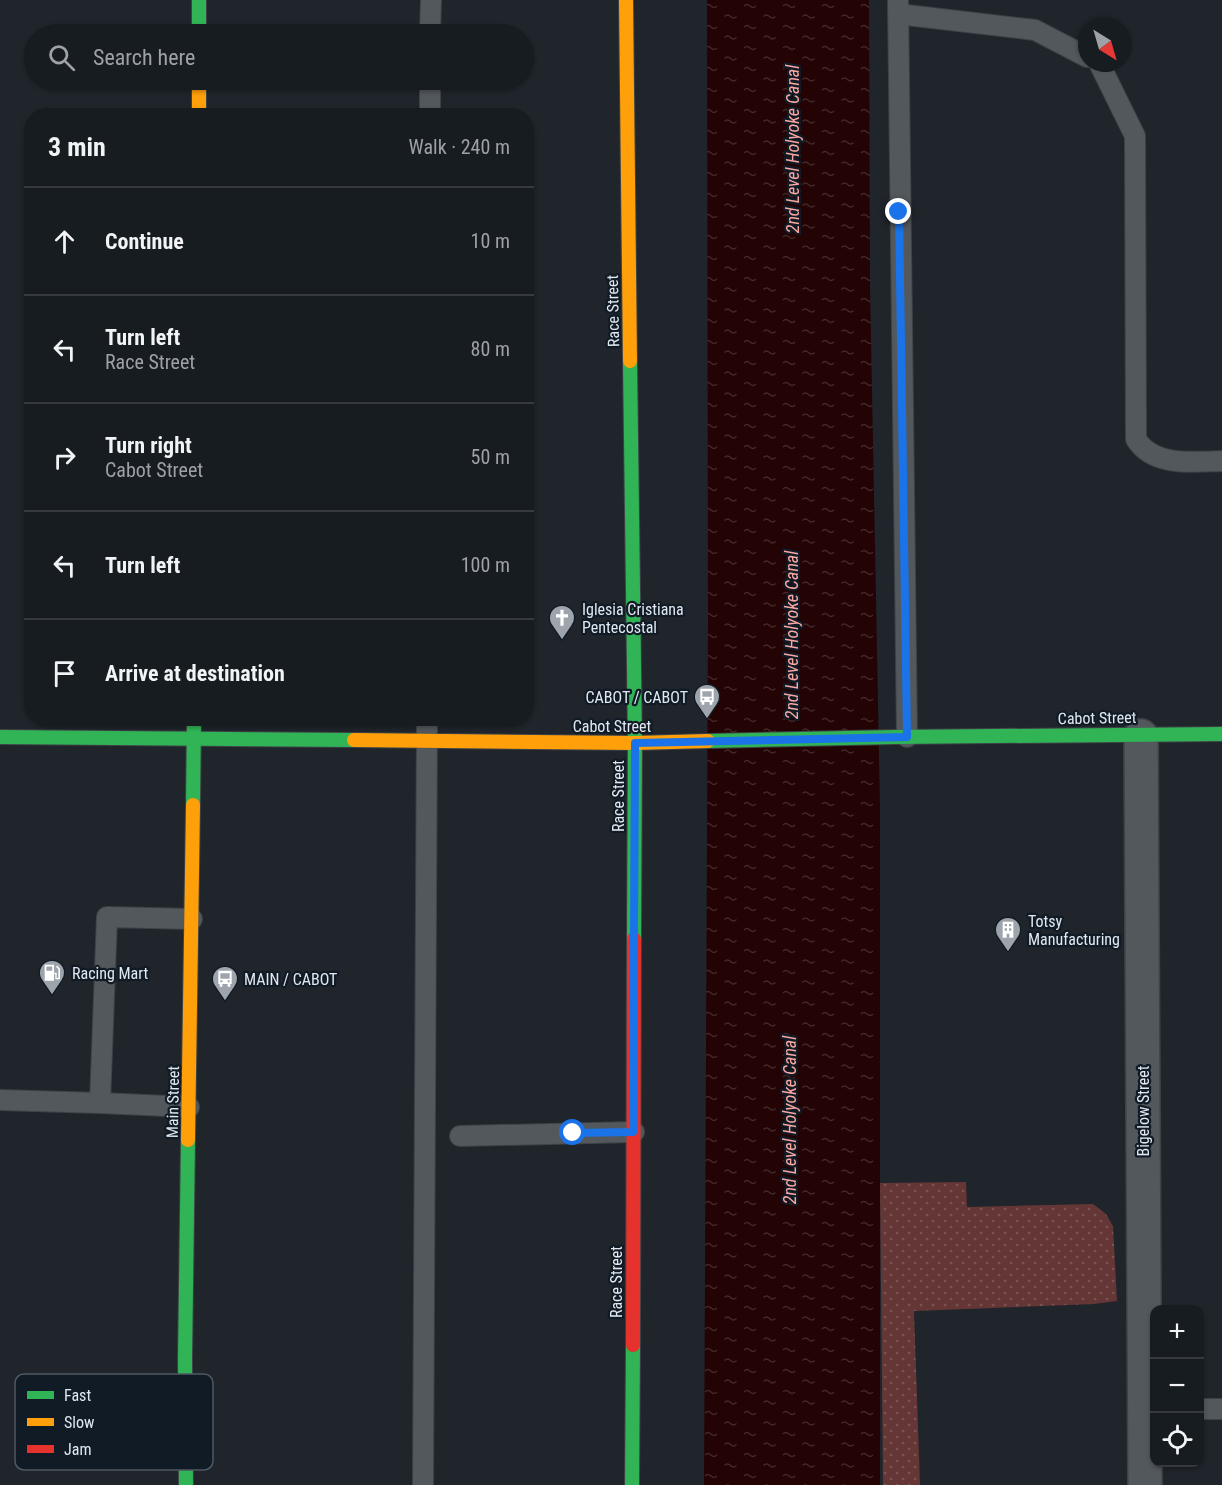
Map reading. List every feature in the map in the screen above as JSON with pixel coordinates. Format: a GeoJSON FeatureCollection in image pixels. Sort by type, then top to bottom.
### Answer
{"type":"FeatureCollection","features":[{"type":"Feature","properties":{"kind":"main road"},"geometry":{"type":"LineString","coordinates":[[199,0],[199,24]]}},
{"type":"Feature","properties":{"kind":"main road","name":"Race Street"},"geometry":{"type":"LineString","coordinates":[[626,0],[635,743],[632,1485]]}},
{"type":"Feature","properties":{"kind":"main road"},"geometry":{"type":"LineString","coordinates":[[199,90],[199,108]]}},
{"type":"Feature","properties":{"kind":"main road","name":"Main Street"},"geometry":{"type":"LineString","coordinates":[[185,1374],[194,726]]}},
{"type":"Feature","properties":{"kind":"main road","name":"Cabot Street"},"geometry":{"type":"LineString","coordinates":[[0,737],[656,743],[901,737],[1222,734]]}},
{"type":"Feature","properties":{"kind":"main road","name":"Main Street"},"geometry":{"type":"LineString","coordinates":[[186,1470],[186,1485]]}},
{"type":"Feature","properties":{"kind":"street","name":"Bigelow Street"},"geometry":{"type":"LineString","coordinates":[[1141,736],[1150,1409],[1145,1485]]}},
{"type":"Feature","properties":{"kind":"lane"},"geometry":{"type":"LineString","coordinates":[[430,24],[431,0]]}},
{"type":"Feature","properties":{"kind":"lane"},"geometry":{"type":"LineString","coordinates":[[901,737],[898,7],[1035,30],[1078,52]]}},
{"type":"Feature","properties":{"kind":"lane"},"geometry":{"type":"LineString","coordinates":[[1103,72],[1135,136],[1136,439],[1152,455],[1183,462],[1222,461]]}},
{"type":"Feature","properties":{"kind":"lane"},"geometry":{"type":"LineString","coordinates":[[430,90],[430,108]]}},
{"type":"Feature","properties":{"kind":"lane"},"geometry":{"type":"LineString","coordinates":[[423,1485],[427,726]]}},
{"type":"Feature","properties":{"kind":"lane"},"geometry":{"type":"LineString","coordinates":[[100,1104],[106,917],[192,919]]}},
{"type":"Feature","properties":{"kind":"lane"},"geometry":{"type":"LineString","coordinates":[[0,1100],[189,1107]]}},
{"type":"Feature","properties":{"kind":"lane"},"geometry":{"type":"LineString","coordinates":[[460,1136],[633,1132]]}},
{"type":"Feature","properties":{"kind":"lane"},"geometry":{"type":"LineString","coordinates":[[1204,1409],[1222,1409]]}},
{"type":"Feature","properties":{"kind":"shaded area"},"geometry":{"type":"Polygon","coordinates":[[[966,1182],[967,1207],[1093,1204],[1106,1214],[1113,1226],[1117,1301],[1094,1304],[914,1311],[920,1485],[883,1485],[880,1183],[966,1182]]]}},
{"type":"Feature","properties":{"kind":"water","name":"2nd Level Holyoke Canal"},"geometry":{"type":"Polygon","coordinates":[[[707,0],[869,0],[870,286],[880,807],[880,1485],[704,1485],[708,618],[707,0]]]}},
{"type":"Feature","properties":{"kind":"traffic: fast"},"geometry":{"type":"LineString","coordinates":[[199,0],[199,24]]}},
{"type":"Feature","properties":{"kind":"traffic: fast"},"geometry":{"type":"LineString","coordinates":[[630,361],[635,743],[634,939]]}},
{"type":"Feature","properties":{"kind":"traffic: fast"},"geometry":{"type":"LineString","coordinates":[[193,805],[194,726]]}},
{"type":"Feature","properties":{"kind":"traffic: fast"},"geometry":{"type":"LineString","coordinates":[[708,741],[1222,734]]}},
{"type":"Feature","properties":{"kind":"traffic: fast"},"geometry":{"type":"LineString","coordinates":[[0,737],[354,740]]}},
{"type":"Feature","properties":{"kind":"traffic: fast"},"geometry":{"type":"LineString","coordinates":[[185,1374],[188,1140]]}},
{"type":"Feature","properties":{"kind":"traffic: fast"},"geometry":{"type":"LineString","coordinates":[[632,1485],[633,1345]]}},
{"type":"Feature","properties":{"kind":"traffic: fast"},"geometry":{"type":"LineString","coordinates":[[186,1470],[186,1485]]}},
{"type":"Feature","properties":{"kind":"traffic: slow"},"geometry":{"type":"LineString","coordinates":[[626,0],[630,361]]}},
{"type":"Feature","properties":{"kind":"traffic: slow"},"geometry":{"type":"LineString","coordinates":[[199,90],[199,108]]}},
{"type":"Feature","properties":{"kind":"traffic: slow"},"geometry":{"type":"LineString","coordinates":[[354,740],[635,743],[708,741]]}},
{"type":"Feature","properties":{"kind":"traffic: slow"},"geometry":{"type":"LineString","coordinates":[[188,1140],[193,805]]}},
{"type":"Feature","properties":{"kind":"traffic: jam"},"geometry":{"type":"LineString","coordinates":[[633,1345],[634,939]]}},
{"type":"Feature","properties":{"kind":"place","name":"Iglesia Cristiana Pentecostal"},"geometry":{"type":"Point","coordinates":[562,641]}},
{"type":"Feature","properties":{"kind":"place","name":"CABOT / CABOT"},"geometry":{"type":"Point","coordinates":[707,720]}},
{"type":"Feature","properties":{"kind":"place","name":"Totsy Manufacturing"},"geometry":{"type":"Point","coordinates":[1008,953]}},
{"type":"Feature","properties":{"kind":"place","name":"Racing Mart"},"geometry":{"type":"Point","coordinates":[52,996]}},
{"type":"Feature","properties":{"kind":"place","name":"MAIN / CABOT"},"geometry":{"type":"Point","coordinates":[225,1002]}},
{"type":"Feature","properties":{"kind":"route"},"geometry":{"type":"LineString","coordinates":[[573,1133],[633,1132],[635,743],[907,737],[899,212]]}}]}
